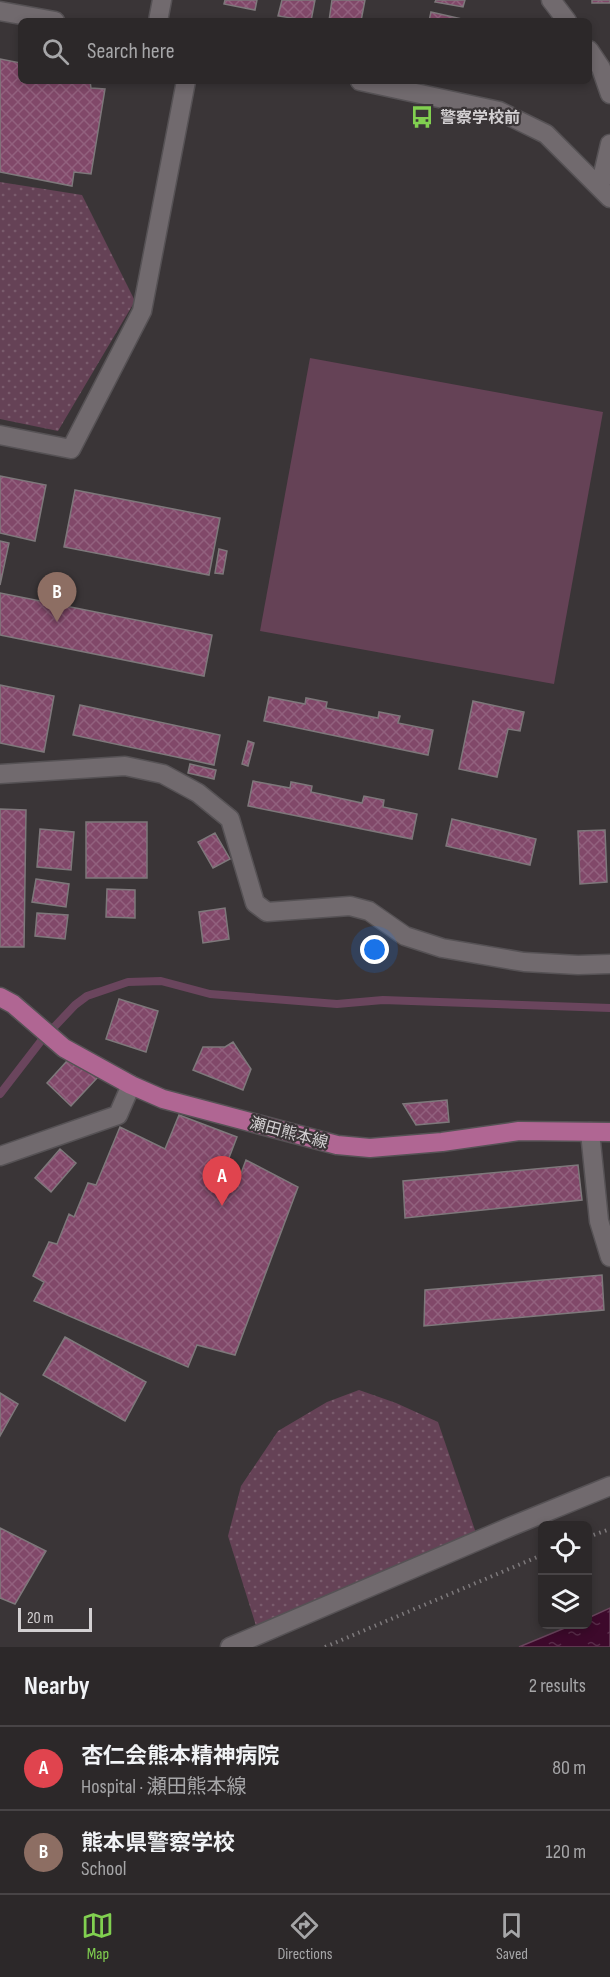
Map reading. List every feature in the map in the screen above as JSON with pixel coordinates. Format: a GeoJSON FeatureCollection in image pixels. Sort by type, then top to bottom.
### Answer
{"type":"FeatureCollection","features":[{"type":"Feature","properties":{"kind":"main road","name":"瀬田熊本線"},"geometry":{"type":"LineString","coordinates":[[7,1000],[64,1048],[131,1085],[163,1099],[337,1145],[370,1148],[442,1142],[519,1131],[610,1132]]}},
{"type":"Feature","properties":{"kind":"street"},"geometry":{"type":"LineString","coordinates":[[159,18],[162,0]]}},
{"type":"Feature","properties":{"kind":"street"},"geometry":{"type":"LineString","coordinates":[[551,0],[565,18]]}},
{"type":"Feature","properties":{"kind":"street"},"geometry":{"type":"LineString","coordinates":[[0,11],[38,18]]}},
{"type":"Feature","properties":{"kind":"street"},"geometry":{"type":"LineString","coordinates":[[592,54],[602,69],[610,94]]}},
{"type":"Feature","properties":{"kind":"street"},"geometry":{"type":"LineString","coordinates":[[0,435],[71,449],[142,311],[185,84]]}},
{"type":"Feature","properties":{"kind":"street"},"geometry":{"type":"LineString","coordinates":[[374,84],[499,111],[546,134],[605,193]]}},
{"type":"Feature","properties":{"kind":"street"},"geometry":{"type":"LineString","coordinates":[[605,193],[610,144]]}},
{"type":"Feature","properties":{"kind":"street"},"geometry":{"type":"LineString","coordinates":[[0,774],[125,766],[163,774],[198,793],[230,819],[255,903],[267,912],[350,906],[369,911],[405,936],[442,948],[524,962],[610,964]]}},
{"type":"Feature","properties":{"kind":"street"},"geometry":{"type":"LineString","coordinates":[[0,1156],[118,1115],[131,1085]]}},
{"type":"Feature","properties":{"kind":"street"},"geometry":{"type":"LineString","coordinates":[[590,1132],[599,1221],[610,1257]]}},
{"type":"Feature","properties":{"kind":"street"},"geometry":{"type":"LineString","coordinates":[[230,1647],[610,1486]]}},
{"type":"Feature","properties":{"kind":"path"},"geometry":{"type":"LineString","coordinates":[[592,1536],[610,1529]]}},
{"type":"Feature","properties":{"kind":"path"},"geometry":{"type":"LineString","coordinates":[[325,1647],[538,1557]]}},
{"type":"Feature","properties":{"kind":"shaded area"},"geometry":{"type":"Polygon","coordinates":[[[0,182],[82,195],[135,301],[58,431],[0,419],[0,182]]]}},
{"type":"Feature","properties":{"kind":"shaded area"},"geometry":{"type":"Polygon","coordinates":[[[310,358],[603,412],[554,684],[260,631],[310,358]]]}},
{"type":"Feature","properties":{"kind":"shaded area"},"geometry":{"type":"Polygon","coordinates":[[[359,1390],[396,1403],[438,1422],[478,1539],[257,1629],[228,1536],[241,1486],[278,1431],[327,1402],[359,1390]]]}},
{"type":"Feature","properties":{"kind":"water"},"geometry":{"type":"Polygon","coordinates":[[[610,1608],[610,1647],[519,1647],[562,1629],[592,1629],[592,1616],[610,1608]]]}},
{"type":"Feature","properties":{"kind":"building"},"geometry":{"type":"Polygon","coordinates":[[[225,0],[257,0],[255,10],[224,4],[225,0]]]}},
{"type":"Feature","properties":{"kind":"building"},"geometry":{"type":"Polygon","coordinates":[[[282,0],[315,0],[312,18],[278,16],[282,0]]]}},
{"type":"Feature","properties":{"kind":"building"},"geometry":{"type":"Polygon","coordinates":[[[332,0],[365,0],[362,18],[329,18],[332,0]]]}},
{"type":"Feature","properties":{"kind":"building"},"geometry":{"type":"Polygon","coordinates":[[[436,0],[465,0],[463,7],[435,2],[436,0]]]}},
{"type":"Feature","properties":{"kind":"building"},"geometry":{"type":"Polygon","coordinates":[[[592,0],[610,0],[610,3],[592,3],[592,0]]]}},
{"type":"Feature","properties":{"kind":"building"},"geometry":{"type":"Polygon","coordinates":[[[431,12],[457,18],[430,18],[431,12]]]}},
{"type":"Feature","properties":{"kind":"building"},"geometry":{"type":"Polygon","coordinates":[[[0,59],[18,62],[18,84],[90,84],[91,88],[105,89],[91,174],[74,172],[72,186],[0,172],[0,59]]]}},
{"type":"Feature","properties":{"kind":"building"},"geometry":{"type":"Polygon","coordinates":[[[0,476],[46,485],[35,541],[0,533],[0,476]]]}},
{"type":"Feature","properties":{"kind":"building"},"geometry":{"type":"Polygon","coordinates":[[[75,490],[220,518],[209,575],[64,547],[75,490]]]}},
{"type":"Feature","properties":{"kind":"building"},"geometry":{"type":"Polygon","coordinates":[[[0,541],[9,543],[0,585],[0,541]]]}},
{"type":"Feature","properties":{"kind":"building"},"geometry":{"type":"Polygon","coordinates":[[[219,549],[227,551],[223,574],[215,573],[219,549]]]}},
{"type":"Feature","properties":{"kind":"building"},"geometry":{"type":"Polygon","coordinates":[[[0,593],[212,635],[204,676],[0,635],[0,593]]]}},
{"type":"Feature","properties":{"kind":"building"},"geometry":{"type":"Polygon","coordinates":[[[0,685],[54,696],[44,752],[0,743],[0,685]]]}},
{"type":"Feature","properties":{"kind":"building"},"geometry":{"type":"Polygon","coordinates":[[[269,697],[305,704],[306,698],[327,702],[326,708],[378,718],[379,712],[400,716],[398,723],[433,730],[428,755],[264,721],[269,697]]]}},
{"type":"Feature","properties":{"kind":"building"},"geometry":{"type":"Polygon","coordinates":[[[473,701],[524,712],[520,731],[508,729],[497,777],[459,769],[473,701]]]}},
{"type":"Feature","properties":{"kind":"building"},"geometry":{"type":"Polygon","coordinates":[[[80,705],[220,735],[214,765],[73,735],[80,705]]]}},
{"type":"Feature","properties":{"kind":"building"},"geometry":{"type":"Polygon","coordinates":[[[248,741],[254,743],[248,766],[242,764],[248,741]]]}},
{"type":"Feature","properties":{"kind":"building"},"geometry":{"type":"Polygon","coordinates":[[[190,764],[216,770],[214,779],[188,773],[190,764]]]}},
{"type":"Feature","properties":{"kind":"building"},"geometry":{"type":"Polygon","coordinates":[[[253,781],[290,788],[291,782],[312,786],[311,792],[362,803],[364,796],[384,800],[383,807],[417,814],[412,839],[248,806],[253,781]]]}},
{"type":"Feature","properties":{"kind":"building"},"geometry":{"type":"Polygon","coordinates":[[[0,809],[26,810],[24,947],[0,947],[0,809]]]}},
{"type":"Feature","properties":{"kind":"building"},"geometry":{"type":"Polygon","coordinates":[[[452,819],[536,839],[530,865],[446,846],[452,819]]]}},
{"type":"Feature","properties":{"kind":"building"},"geometry":{"type":"Polygon","coordinates":[[[86,822],[147,822],[147,878],[86,878],[86,822]]]}},
{"type":"Feature","properties":{"kind":"building"},"geometry":{"type":"Polygon","coordinates":[[[40,829],[74,832],[71,870],[37,867],[40,829]]]}},
{"type":"Feature","properties":{"kind":"building"},"geometry":{"type":"Polygon","coordinates":[[[605,830],[607,882],[580,884],[578,831],[605,830]]]}},
{"type":"Feature","properties":{"kind":"building"},"geometry":{"type":"Polygon","coordinates":[[[215,833],[230,859],[213,868],[198,842],[215,833]]]}},
{"type":"Feature","properties":{"kind":"building"},"geometry":{"type":"Polygon","coordinates":[[[36,879],[69,884],[66,907],[32,902],[36,879]]]}},
{"type":"Feature","properties":{"kind":"building"},"geometry":{"type":"Polygon","coordinates":[[[107,889],[135,890],[135,918],[106,917],[107,889]]]}},
{"type":"Feature","properties":{"kind":"building"},"geometry":{"type":"Polygon","coordinates":[[[225,908],[229,939],[203,943],[199,912],[225,908]]]}},
{"type":"Feature","properties":{"kind":"building"},"geometry":{"type":"Polygon","coordinates":[[[37,913],[68,915],[65,939],[35,936],[37,913]]]}},
{"type":"Feature","properties":{"kind":"building"},"geometry":{"type":"Polygon","coordinates":[[[119,999],[158,1011],[146,1052],[106,1039],[119,999]]]}},
{"type":"Feature","properties":{"kind":"building"},"geometry":{"type":"Polygon","coordinates":[[[233,1042],[251,1069],[243,1090],[193,1070],[203,1047],[225,1047],[233,1042]]]}},
{"type":"Feature","properties":{"kind":"building"},"geometry":{"type":"Polygon","coordinates":[[[67,1061],[98,1077],[71,1106],[47,1083],[67,1061]]]}},
{"type":"Feature","properties":{"kind":"building"},"geometry":{"type":"Polygon","coordinates":[[[447,1100],[449,1122],[416,1125],[403,1104],[447,1100]]]}},
{"type":"Feature","properties":{"kind":"building"},"geometry":{"type":"Polygon","coordinates":[[[179,1115],[237,1137],[222,1176],[237,1184],[246,1160],[298,1187],[235,1355],[197,1345],[188,1367],[34,1301],[44,1282],[33,1276],[49,1242],[57,1244],[69,1214],[74,1217],[88,1183],[96,1185],[120,1127],[165,1149],[179,1115]]]}},
{"type":"Feature","properties":{"kind":"building"},"geometry":{"type":"Polygon","coordinates":[[[60,1149],[76,1163],[51,1192],[35,1178],[60,1149]]]}},
{"type":"Feature","properties":{"kind":"building"},"geometry":{"type":"Polygon","coordinates":[[[578,1165],[582,1200],[405,1218],[403,1181],[578,1165]]]}},
{"type":"Feature","properties":{"kind":"building"},"geometry":{"type":"Polygon","coordinates":[[[602,1275],[604,1310],[424,1326],[425,1290],[602,1275]]]}},
{"type":"Feature","properties":{"kind":"building"},"geometry":{"type":"Polygon","coordinates":[[[65,1337],[146,1382],[125,1421],[43,1375],[65,1337]]]}},
{"type":"Feature","properties":{"kind":"building"},"geometry":{"type":"Polygon","coordinates":[[[0,1393],[18,1404],[0,1436],[0,1393]]]}},
{"type":"Feature","properties":{"kind":"building"},"geometry":{"type":"Polygon","coordinates":[[[0,1528],[46,1551],[15,1604],[0,1598],[0,1528]]]}},
{"type":"Feature","properties":{"kind":"waterway"},"geometry":{"type":"LineString","coordinates":[[0,1094],[41,1041],[75,1005],[87,996],[128,982],[161,981],[210,994],[337,1004],[383,1000],[610,1008]]}},
{"type":"Feature","properties":{"kind":"place","name":"警察学校前"},"geometry":{"type":"Point","coordinates":[422,117]}},
{"type":"Feature","properties":{"kind":"place","name":"熊本県警察学校"},"geometry":{"type":"Point","coordinates":[57,622]}},
{"type":"Feature","properties":{"kind":"place","name":"杏仁会熊本精神病院"},"geometry":{"type":"Point","coordinates":[222,1206]}}]}
